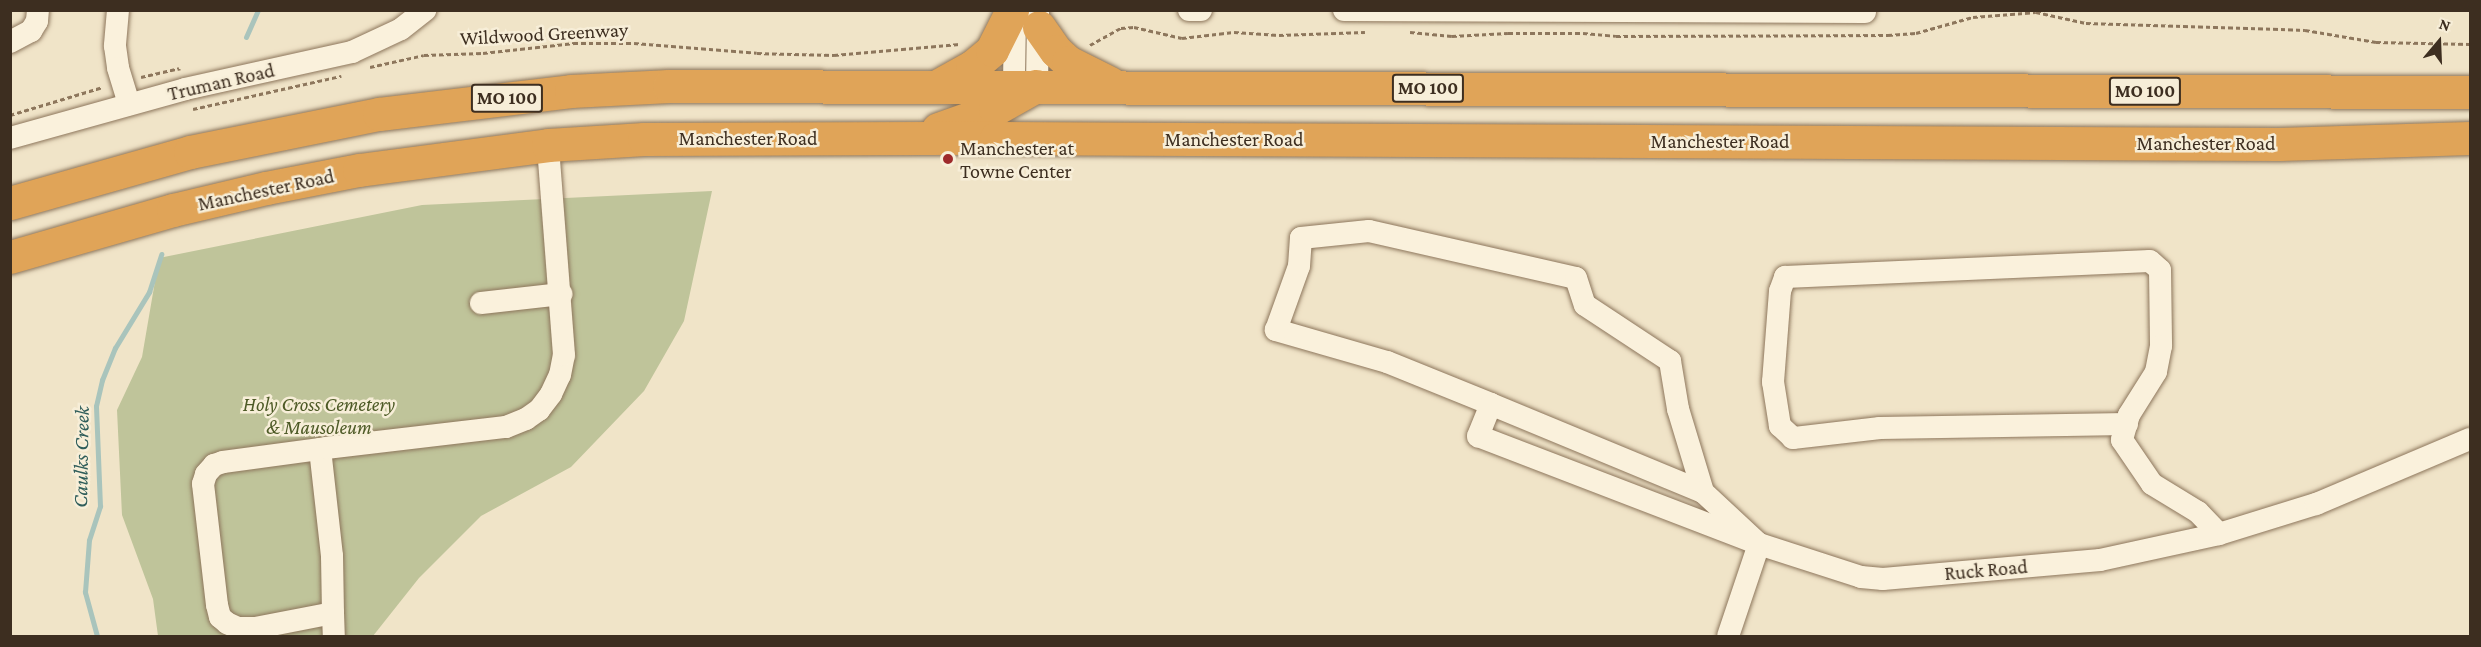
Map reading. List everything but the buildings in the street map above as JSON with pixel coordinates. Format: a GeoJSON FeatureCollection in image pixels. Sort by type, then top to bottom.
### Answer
{"type":"FeatureCollection","features":[{"type":"Feature","properties":{"kind":"highway"},"geometry":{"type":"LineString","coordinates":[[939,85],[972,67],[1026,15],[1068,62],[1117,86]]}},
{"type":"Feature","properties":{"kind":"highway","name":"MO 100"},"geometry":{"type":"LineString","coordinates":[[10,202],[180,155],[284,131],[475,101],[571,91],[669,86],[939,85],[1023,89],[1117,86],[2470,92]]}},
{"type":"Feature","properties":{"kind":"highway"},"geometry":{"type":"LineString","coordinates":[[909,137],[965,121],[1023,89],[1030,115],[1064,138]]}},
{"type":"Feature","properties":{"kind":"highway","name":"Manchester Road"},"geometry":{"type":"LineString","coordinates":[[10,257],[173,210],[266,188],[359,170],[548,145],[679,138],[909,137],[2267,144],[2470,138]]}},
{"type":"Feature","properties":{"kind":"street"},"geometry":{"type":"LineString","coordinates":[[10,42],[31,31],[37,21],[38,10]]}},
{"type":"Feature","properties":{"kind":"street"},"geometry":{"type":"LineString","coordinates":[[118,10],[115,46],[118,68],[129,104]]}},
{"type":"Feature","properties":{"kind":"street"},"geometry":{"type":"LineString","coordinates":[[1190,11],[1201,10]]}},
{"type":"Feature","properties":{"kind":"street"},"geometry":{"type":"LineString","coordinates":[[1344,10],[1865,12]]}},
{"type":"Feature","properties":{"kind":"street","name":"Truman Road"},"geometry":{"type":"LineString","coordinates":[[10,138],[129,104],[352,52],[377,42],[419,12]]}},
{"type":"Feature","properties":{"kind":"street"},"geometry":{"type":"LineString","coordinates":[[1023,89],[1026,15]]}},
{"type":"Feature","properties":{"kind":"street"},"geometry":{"type":"LineString","coordinates":[[333,614],[256,628],[222,630],[203,484],[206,474],[214,465],[223,462],[506,427],[526,419],[539,410],[560,375],[564,355],[548,145]]}},
{"type":"Feature","properties":{"kind":"street"},"geometry":{"type":"LineString","coordinates":[[1703,492],[1678,409],[1670,361],[1585,305],[1576,278],[1369,231],[1300,238],[1299,266],[1276,330],[1387,362],[1703,492],[1759,544],[1728,636]]}},
{"type":"Feature","properties":{"kind":"street"},"geometry":{"type":"LineString","coordinates":[[2127,424],[1880,428],[1793,438],[1779,426],[1773,382],[1780,291],[1785,277],[2150,261],[2160,270],[2161,346],[2156,372],[2127,424],[2122,440],[2152,484],[2198,512],[2219,534]]}},
{"type":"Feature","properties":{"kind":"street"},"geometry":{"type":"LineString","coordinates":[[481,303],[561,294]]}},
{"type":"Feature","properties":{"kind":"street","name":"Ruck Road"},"geometry":{"type":"LineString","coordinates":[[1491,404],[1478,436],[1759,544],[1861,577],[1883,579],[2100,560],[2219,534],[2316,504],[2470,439]]}},
{"type":"Feature","properties":{"kind":"street"},"geometry":{"type":"LineString","coordinates":[[320,449],[332,556],[334,636]]}},
{"type":"Feature","properties":{"kind":"path","name":"Wildwood Greenway"},"geometry":{"type":"LineString","coordinates":[[366,68],[424,55],[483,53],[574,43],[634,43],[757,53],[834,55],[952,43],[967,44]]}},
{"type":"Feature","properties":{"kind":"path"},"geometry":{"type":"LineString","coordinates":[[140,77],[179,68],[181,75]]}},
{"type":"Feature","properties":{"kind":"path"},"geometry":{"type":"LineString","coordinates":[[190,109],[199,110],[344,75]]}},
{"type":"Feature","properties":{"kind":"path"},"geometry":{"type":"LineString","coordinates":[[10,115],[105,86]]}},
{"type":"Feature","properties":{"kind":"green space","name":"Holy Cross Cemetery & Mausoleum"},"geometry":{"type":"Polygon","coordinates":[[[712,191],[684,321],[644,391],[571,467],[481,516],[419,578],[373,636],[158,636],[153,599],[122,515],[117,410],[142,357],[159,258],[422,205],[712,191]]]}},
{"type":"Feature","properties":{"kind":"waterway","name":"Caulks Creek"},"geometry":{"type":"LineString","coordinates":[[246,37],[258,10]]}},
{"type":"Feature","properties":{"kind":"waterway","name":"Caulks Creek"},"geometry":{"type":"LineString","coordinates":[[97,636],[85,592],[89,540],[100,506],[96,406],[102,380],[115,348],[149,292],[161,254]]}},
{"type":"Feature","properties":{"kind":"place","name":"Manchester at Towne Center"},"geometry":{"type":"Point","coordinates":[948,159]}}]}
